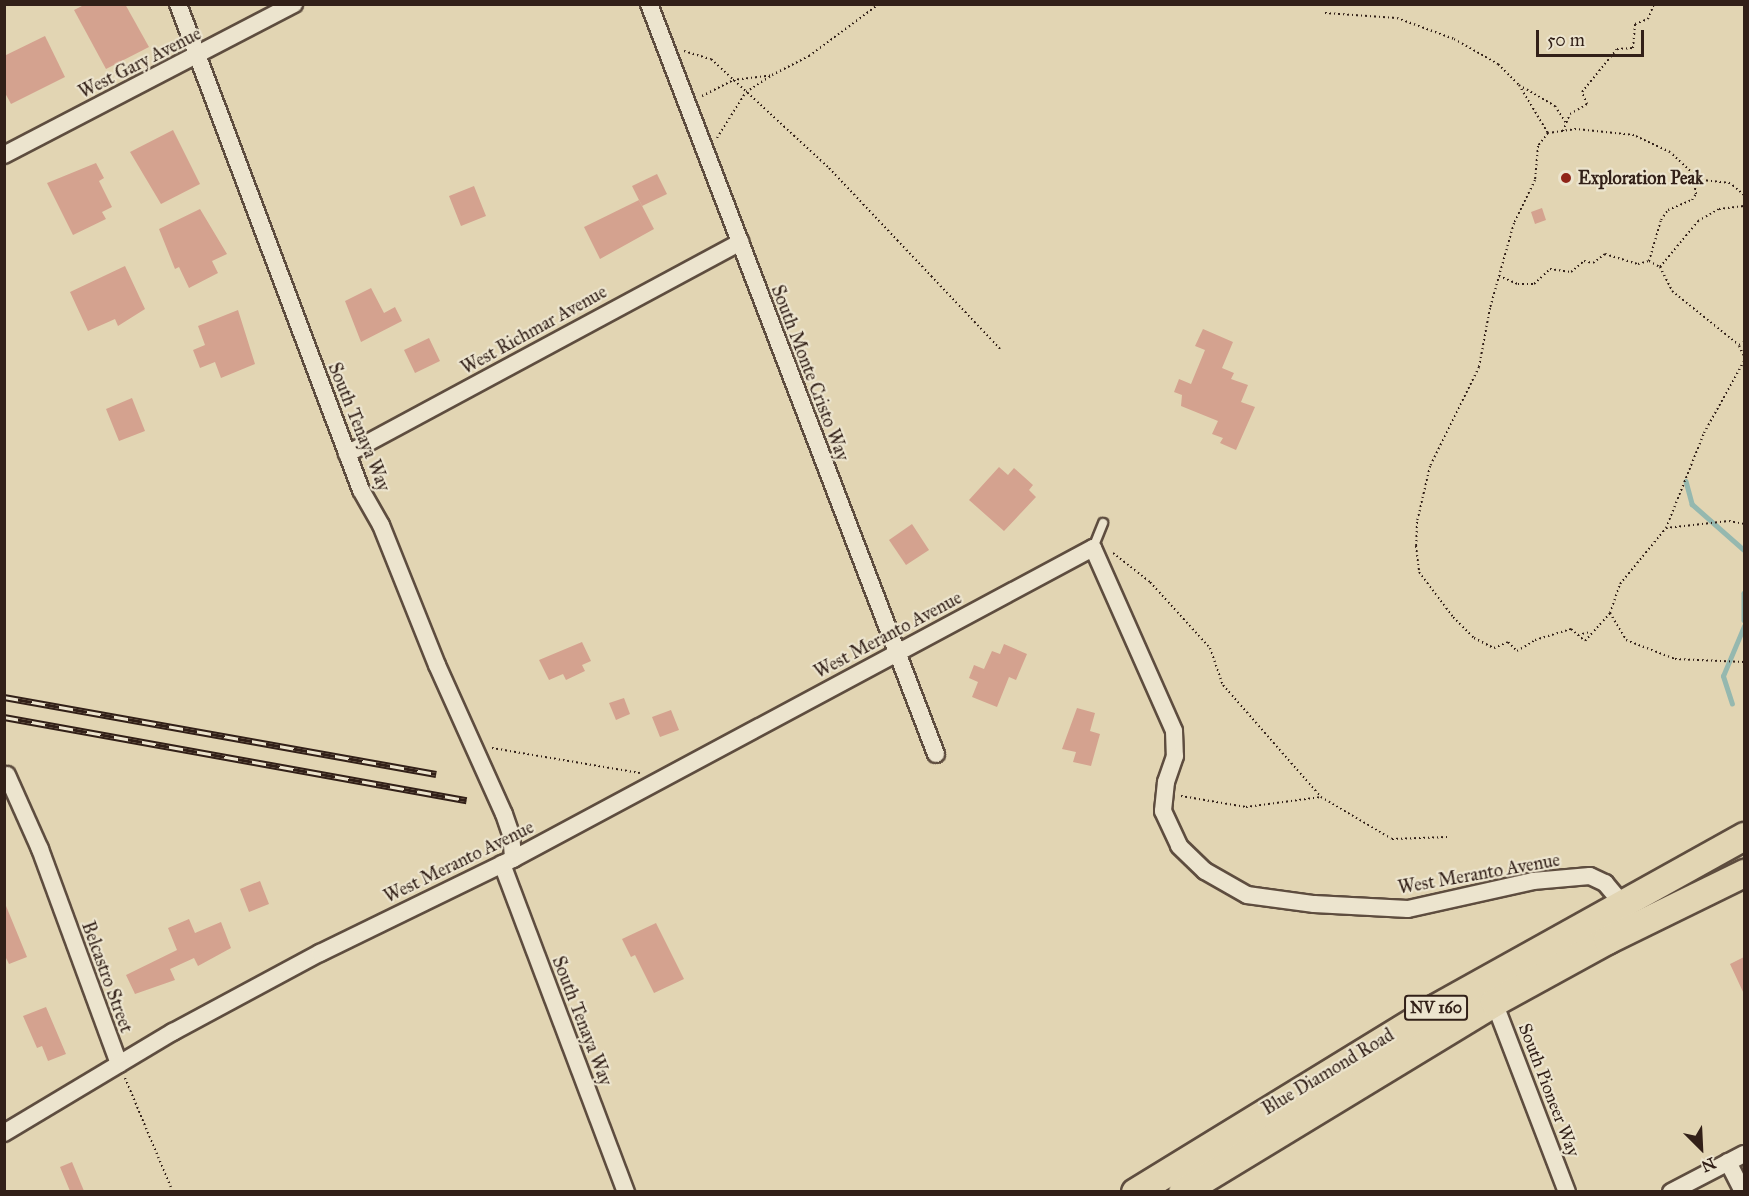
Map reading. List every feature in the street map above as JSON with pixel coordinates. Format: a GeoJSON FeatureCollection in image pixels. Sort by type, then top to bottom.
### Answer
{"type":"FeatureCollection","features":[{"type":"Feature","properties":{"kind":"highway","name":"Blue Diamond Road"},"geometry":{"type":"LineString","coordinates":[[1135,1191],[1376,1043],[1621,902],[1744,836]]}},
{"type":"Feature","properties":{"kind":"highway","name":"Blue Diamond Road"},"geometry":{"type":"LineString","coordinates":[[1182,1191],[1494,1002],[1607,940],[1744,873]]}},
{"type":"Feature","properties":{"kind":"street","name":"South Tenaya Way"},"geometry":{"type":"LineString","coordinates":[[178,4],[361,490],[381,525],[507,824],[508,861],[626,1191]]}},
{"type":"Feature","properties":{"kind":"street","name":"West Gary Avenue"},"geometry":{"type":"LineString","coordinates":[[4,155],[294,4]]}},
{"type":"Feature","properties":{"kind":"street","name":"South Monte Cristo Way"},"geometry":{"type":"LineString","coordinates":[[649,4],[689,103],[895,654],[936,754]]}},
{"type":"Feature","properties":{"kind":"street","name":"West Richmar Avenue"},"geometry":{"type":"LineString","coordinates":[[347,454],[740,242]]}},
{"type":"Feature","properties":{"kind":"street","name":"West Meranto Avenue"},"geometry":{"type":"LineString","coordinates":[[4,1133],[119,1064],[320,953],[508,861],[1093,548],[1174,731],[1175,756],[1163,811],[1179,846],[1205,871],[1246,895],[1408,909],[1533,881],[1590,876],[1605,883],[1621,902]]}},
{"type":"Feature","properties":{"kind":"street","name":"Belcastro Street"},"geometry":{"type":"LineString","coordinates":[[7,774],[40,849],[119,1064]]}},
{"type":"Feature","properties":{"kind":"street","name":"South Pioneer Way"},"geometry":{"type":"LineString","coordinates":[[1494,1002],[1567,1191]]}},
{"type":"Feature","properties":{"kind":"street"},"geometry":{"type":"LineString","coordinates":[[1671,1191],[1744,1154]]}},
{"type":"Feature","properties":{"kind":"street"},"geometry":{"type":"LineString","coordinates":[[1728,1162],[1743,1191]]}},
{"type":"Feature","properties":{"kind":"lane"},"geometry":{"type":"LineString","coordinates":[[1093,548],[1103,523]]}},
{"type":"Feature","properties":{"kind":"path"},"geometry":{"type":"LineString","coordinates":[[708,154],[746,92],[809,56],[879,4]]}},
{"type":"Feature","properties":{"kind":"path"},"geometry":{"type":"LineString","coordinates":[[1563,131],[1570,114],[1587,104],[1582,92],[1617,49],[1633,48],[1635,24],[1648,19],[1654,4]]}},
{"type":"Feature","properties":{"kind":"path"},"geometry":{"type":"LineString","coordinates":[[1325,13],[1397,18],[1454,39],[1498,64],[1519,85],[1548,134]]}},
{"type":"Feature","properties":{"kind":"path"},"geometry":{"type":"LineString","coordinates":[[667,45],[711,59],[829,168],[1000,349]]}},
{"type":"Feature","properties":{"kind":"path"},"geometry":{"type":"LineString","coordinates":[[689,103],[733,80],[774,74]]}},
{"type":"Feature","properties":{"kind":"path"},"geometry":{"type":"LineString","coordinates":[[1519,85],[1556,106],[1566,123]]}},
{"type":"Feature","properties":{"kind":"path"},"geometry":{"type":"LineString","coordinates":[[1744,195],[1730,183],[1700,180],[1671,152],[1634,135],[1576,129],[1548,134],[1538,146],[1535,180],[1514,223],[1498,276],[1479,367],[1430,466],[1417,522],[1419,572],[1474,638],[1494,648],[1508,642],[1517,651],[1535,640],[1571,629],[1585,641],[1610,613],[1620,584],[1666,528],[1704,433],[1744,361]]}},
{"type":"Feature","properties":{"kind":"path"},"geometry":{"type":"LineString","coordinates":[[1650,261],[1661,220],[1668,210],[1688,203],[1696,194],[1692,173]]}},
{"type":"Feature","properties":{"kind":"path"},"geometry":{"type":"LineString","coordinates":[[1660,267],[1698,221],[1719,209],[1744,206]]}},
{"type":"Feature","properties":{"kind":"path"},"geometry":{"type":"LineString","coordinates":[[1498,276],[1518,284],[1534,284],[1550,269],[1571,272],[1584,261],[1593,263],[1605,254],[1638,264],[1650,261],[1660,267],[1672,291],[1738,345],[1744,356]]}},
{"type":"Feature","properties":{"kind":"path"},"geometry":{"type":"LineString","coordinates":[[1738,345],[1744,342]]}},
{"type":"Feature","properties":{"kind":"path"},"geometry":{"type":"LineString","coordinates":[[1666,528],[1729,521],[1744,524]]}},
{"type":"Feature","properties":{"kind":"path"},"geometry":{"type":"LineString","coordinates":[[1093,548],[1112,552],[1150,582],[1186,621],[1210,648],[1223,685],[1320,797],[1392,838],[1447,837]]}},
{"type":"Feature","properties":{"kind":"path"},"geometry":{"type":"LineString","coordinates":[[1610,613],[1626,640],[1675,659],[1744,662]]}},
{"type":"Feature","properties":{"kind":"path"},"geometry":{"type":"LineString","coordinates":[[1578,635],[1591,632]]}},
{"type":"Feature","properties":{"kind":"path"},"geometry":{"type":"LineString","coordinates":[[474,748],[506,748],[665,777]]}},
{"type":"Feature","properties":{"kind":"path"},"geometry":{"type":"LineString","coordinates":[[1166,792],[1246,807],[1320,797]]}},
{"type":"Feature","properties":{"kind":"path"},"geometry":{"type":"LineString","coordinates":[[119,1064],[173,1191]]}},
{"type":"Feature","properties":{"kind":"building"},"geometry":{"type":"Polygon","coordinates":[[[86,4],[125,4],[149,47],[106,69],[74,10],[86,4]]]}},
{"type":"Feature","properties":{"kind":"building"},"geometry":{"type":"Polygon","coordinates":[[[45,36],[65,77],[11,104],[4,91],[4,56],[45,36]]]}},
{"type":"Feature","properties":{"kind":"building"},"geometry":{"type":"Polygon","coordinates":[[[173,130],[200,184],[161,204],[130,152],[173,130]]]}},
{"type":"Feature","properties":{"kind":"building"},"geometry":{"type":"Polygon","coordinates":[[[96,163],[104,178],[99,181],[112,207],[102,212],[106,219],[73,235],[47,183],[96,163]]]}},
{"type":"Feature","properties":{"kind":"building"},"geometry":{"type":"Polygon","coordinates":[[[657,174],[667,194],[642,206],[632,186],[657,174]]]}},
{"type":"Feature","properties":{"kind":"building"},"geometry":{"type":"Polygon","coordinates":[[[474,186],[486,216],[461,226],[449,196],[474,186]]]}},
{"type":"Feature","properties":{"kind":"building"},"geometry":{"type":"Polygon","coordinates":[[[639,200],[654,229],[600,259],[584,227],[639,200]]]}},
{"type":"Feature","properties":{"kind":"building"},"geometry":{"type":"Polygon","coordinates":[[[1542,208],[1546,220],[1535,224],[1531,212],[1542,208]]]}},
{"type":"Feature","properties":{"kind":"building"},"geometry":{"type":"Polygon","coordinates":[[[200,209],[227,254],[212,261],[218,273],[189,288],[179,267],[175,269],[159,229],[200,209]]]}},
{"type":"Feature","properties":{"kind":"building"},"geometry":{"type":"Polygon","coordinates":[[[125,266],[145,309],[118,326],[115,319],[88,331],[70,292],[125,266]]]}},
{"type":"Feature","properties":{"kind":"building"},"geometry":{"type":"Polygon","coordinates":[[[371,288],[384,313],[395,307],[402,321],[361,342],[345,301],[371,288]]]}},
{"type":"Feature","properties":{"kind":"building"},"geometry":{"type":"Polygon","coordinates":[[[238,310],[255,364],[221,378],[215,362],[200,368],[193,350],[205,345],[198,326],[238,310]]]}},
{"type":"Feature","properties":{"kind":"building"},"geometry":{"type":"Polygon","coordinates":[[[1203,329],[1233,342],[1222,368],[1234,373],[1231,379],[1248,385],[1241,402],[1255,407],[1236,450],[1220,443],[1223,438],[1212,434],[1218,421],[1181,406],[1182,395],[1174,392],[1179,379],[1191,384],[1205,350],[1195,346],[1203,329]]]}},
{"type":"Feature","properties":{"kind":"building"},"geometry":{"type":"Polygon","coordinates":[[[429,338],[440,361],[415,373],[404,350],[429,338]]]}},
{"type":"Feature","properties":{"kind":"building"},"geometry":{"type":"Polygon","coordinates":[[[132,398],[145,431],[119,441],[106,409],[132,398]]]}},
{"type":"Feature","properties":{"kind":"building"},"geometry":{"type":"Polygon","coordinates":[[[999,467],[1008,475],[1014,468],[1033,485],[1029,490],[1036,497],[1004,531],[969,500],[999,467]]]}},
{"type":"Feature","properties":{"kind":"building"},"geometry":{"type":"Polygon","coordinates":[[[912,524],[929,550],[906,565],[889,540],[912,524]]]}},
{"type":"Feature","properties":{"kind":"building"},"geometry":{"type":"Polygon","coordinates":[[[582,642],[591,661],[582,665],[585,671],[566,680],[563,674],[549,680],[539,660],[582,642]]]}},
{"type":"Feature","properties":{"kind":"building"},"geometry":{"type":"Polygon","coordinates":[[[1004,644],[1027,654],[1016,680],[1009,677],[997,707],[972,697],[978,682],[969,678],[974,665],[984,669],[992,651],[1000,654],[1004,644]]]}},
{"type":"Feature","properties":{"kind":"building"},"geometry":{"type":"Polygon","coordinates":[[[624,698],[630,714],[616,720],[609,703],[624,698]]]}},
{"type":"Feature","properties":{"kind":"building"},"geometry":{"type":"Polygon","coordinates":[[[1077,708],[1095,713],[1090,731],[1100,734],[1091,766],[1073,762],[1076,752],[1062,749],[1077,708]]]}},
{"type":"Feature","properties":{"kind":"building"},"geometry":{"type":"Polygon","coordinates":[[[671,710],[679,730],[660,737],[652,717],[671,710]]]}},
{"type":"Feature","properties":{"kind":"building"},"geometry":{"type":"Polygon","coordinates":[[[260,881],[269,904],[249,912],[240,889],[260,881]]]}},
{"type":"Feature","properties":{"kind":"building"},"geometry":{"type":"Polygon","coordinates":[[[4,901],[27,957],[9,964],[4,954],[4,901]]]}},
{"type":"Feature","properties":{"kind":"building"},"geometry":{"type":"Polygon","coordinates":[[[189,919],[195,933],[221,922],[231,948],[198,966],[194,958],[170,969],[175,980],[135,994],[126,975],[177,950],[168,928],[189,919]]]}},
{"type":"Feature","properties":{"kind":"building"},"geometry":{"type":"Polygon","coordinates":[[[656,923],[684,979],[654,993],[635,955],[631,957],[622,939],[656,923]]]}},
{"type":"Feature","properties":{"kind":"building"},"geometry":{"type":"Polygon","coordinates":[[[1744,957],[1744,994],[1730,964],[1744,957]]]}},
{"type":"Feature","properties":{"kind":"building"},"geometry":{"type":"Polygon","coordinates":[[[46,1007],[66,1054],[48,1061],[42,1046],[37,1048],[23,1016],[46,1007]]]}},
{"type":"Feature","properties":{"kind":"building"},"geometry":{"type":"Polygon","coordinates":[[[72,1162],[84,1191],[70,1191],[60,1167],[72,1162]]]}},
{"type":"Feature","properties":{"kind":"waterway"},"geometry":{"type":"LineString","coordinates":[[1686,481],[1692,504],[1744,550]]}},
{"type":"Feature","properties":{"kind":"waterway"},"geometry":{"type":"LineString","coordinates":[[1744,593],[1744,620]]}},
{"type":"Feature","properties":{"kind":"waterway"},"geometry":{"type":"LineString","coordinates":[[1732,704],[1723,676],[1744,626]]}},
{"type":"Feature","properties":{"kind":"railway"},"geometry":{"type":"LineString","coordinates":[[4,697],[436,774]]}},
{"type":"Feature","properties":{"kind":"railway"},"geometry":{"type":"LineString","coordinates":[[4,717],[467,800]]}},
{"type":"Feature","properties":{"kind":"place","name":"Exploration Peak"},"geometry":{"type":"Point","coordinates":[1566,178]}}]}
